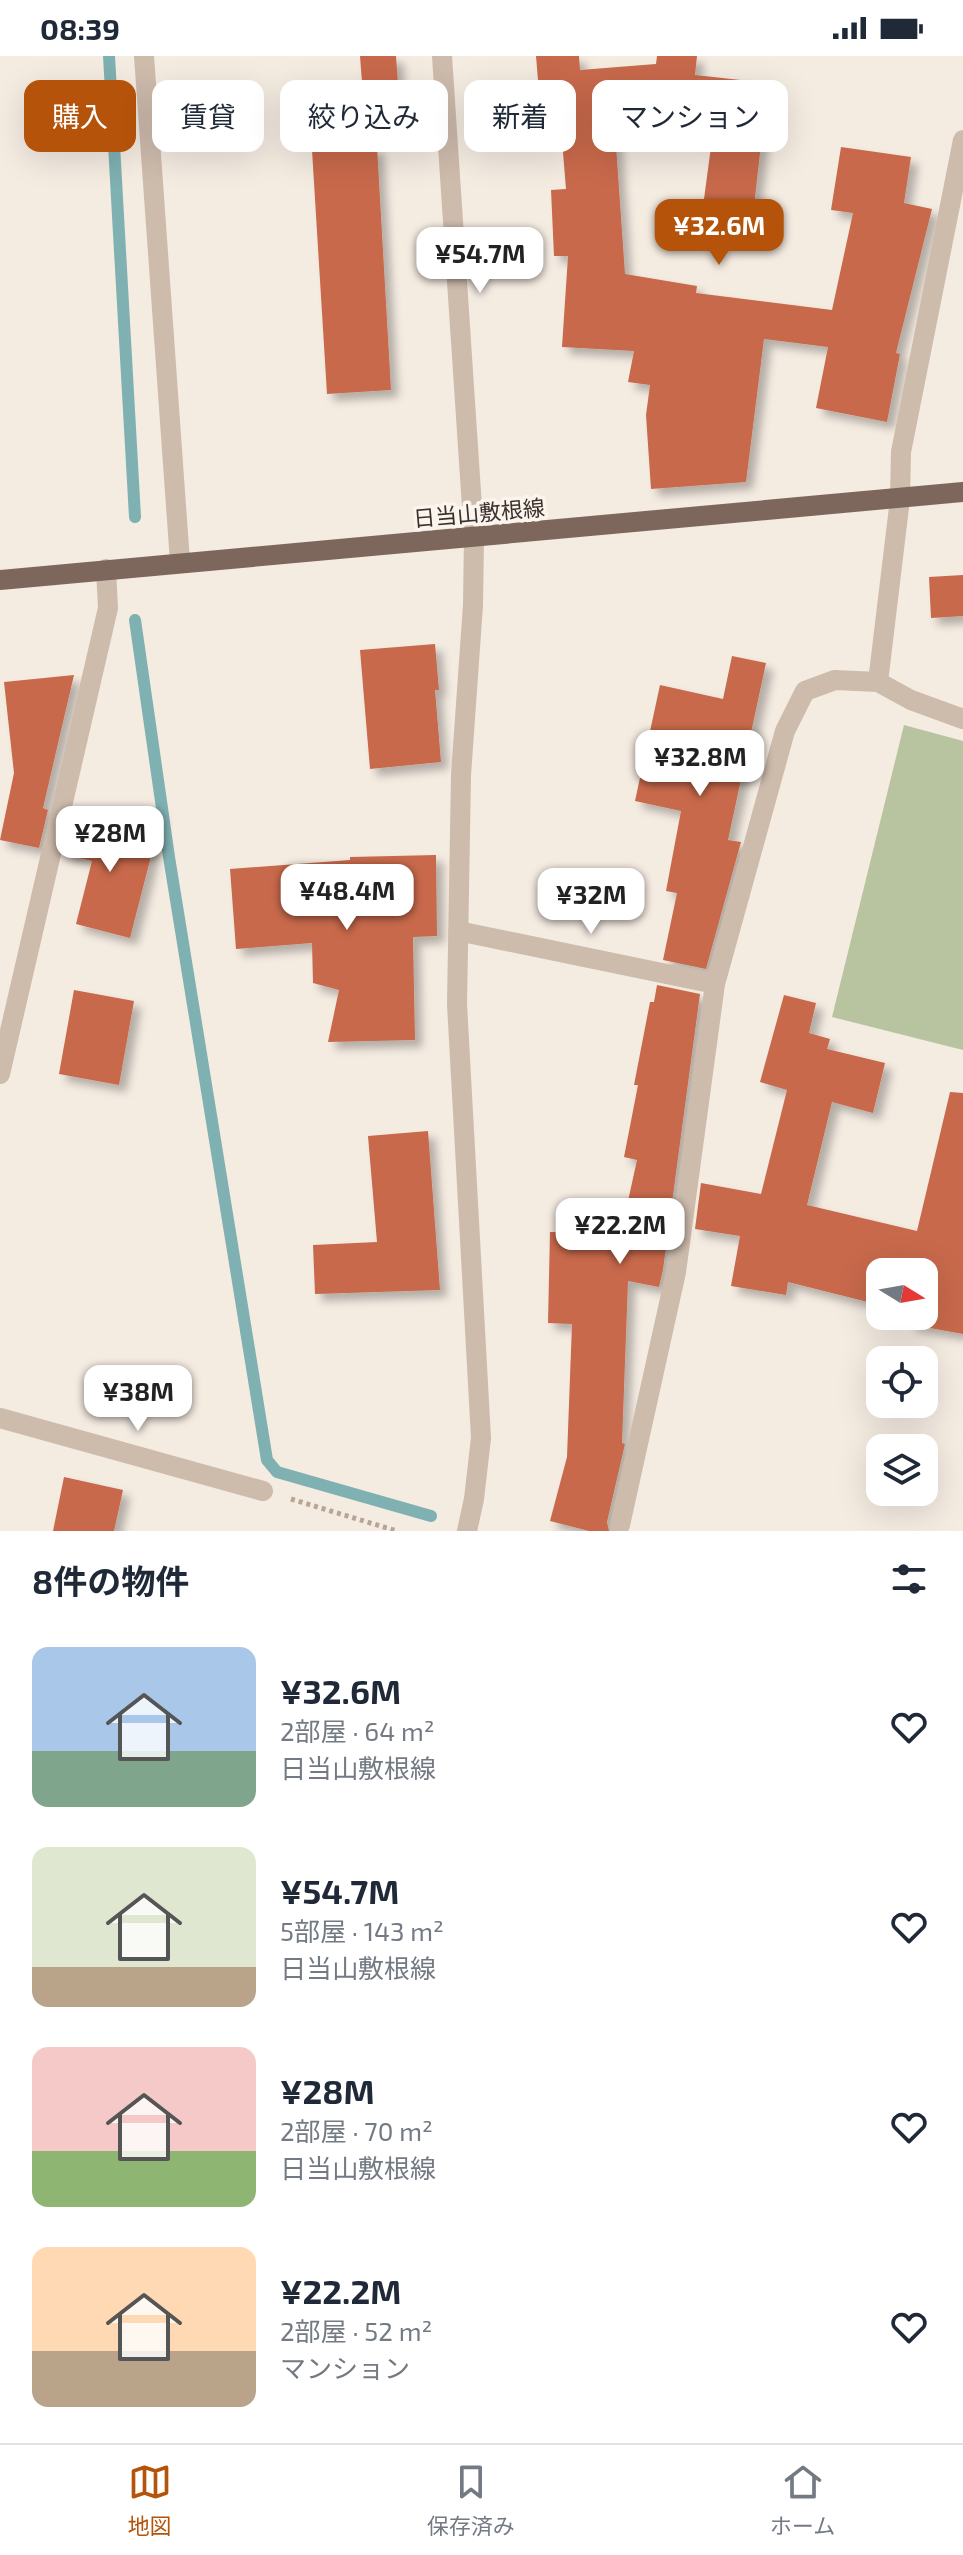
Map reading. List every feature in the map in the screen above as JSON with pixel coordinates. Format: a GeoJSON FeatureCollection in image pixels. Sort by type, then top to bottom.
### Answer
{"type":"FeatureCollection","features":[{"type":"Feature","properties":{"kind":"main road","name":"日当山敷根線"},"geometry":{"type":"LineString","coordinates":[[0,580],[963,492]]}},
{"type":"Feature","properties":{"kind":"street"},"geometry":{"type":"LineString","coordinates":[[144,56],[180,562]]}},
{"type":"Feature","properties":{"kind":"street"},"geometry":{"type":"LineString","coordinates":[[442,56],[474,537],[473,605],[461,775],[457,1004],[481,1438],[467,1531]]}},
{"type":"Feature","properties":{"kind":"street"},"geometry":{"type":"LineString","coordinates":[[878,682],[900,499],[901,452],[963,140]]}},
{"type":"Feature","properties":{"kind":"street"},"geometry":{"type":"LineString","coordinates":[[0,1074],[108,608],[106,569]]}},
{"type":"Feature","properties":{"kind":"street"},"geometry":{"type":"LineString","coordinates":[[620,1525],[676,1272],[715,984],[785,731],[805,691],[835,680],[878,682],[911,700],[963,719]]}},
{"type":"Feature","properties":{"kind":"street"},"geometry":{"type":"LineString","coordinates":[[458,931],[715,984]]}},
{"type":"Feature","properties":{"kind":"street"},"geometry":{"type":"LineString","coordinates":[[0,1418],[263,1491]]}},
{"type":"Feature","properties":{"kind":"path"},"geometry":{"type":"LineString","coordinates":[[263,1491],[397,1531]]}},
{"type":"Feature","properties":{"kind":"green space"},"geometry":{"type":"Polygon","coordinates":[[[904,725],[963,741],[963,1050],[832,1017],[904,725]]]}},
{"type":"Feature","properties":{"kind":"building"},"geometry":{"type":"Polygon","coordinates":[[[360,56],[396,56],[398,80],[362,80],[360,56]]]}},
{"type":"Feature","properties":{"kind":"building"},"geometry":{"type":"Polygon","coordinates":[[[536,56],[579,56],[580,70],[656,64],[657,56],[697,56],[695,75],[741,80],[592,80],[592,152],[616,152],[625,274],[697,286],[696,293],[832,310],[853,213],[831,210],[841,147],[911,157],[904,203],[932,209],[896,353],[900,354],[887,422],[816,408],[828,347],[764,339],[746,482],[651,489],[646,415],[650,385],[628,382],[634,351],[562,347],[568,256],[554,256],[551,190],[566,189],[563,152],[576,152],[576,80],[538,80],[536,56]]]}},
{"type":"Feature","properties":{"kind":"building"},"geometry":{"type":"Polygon","coordinates":[[[312,152],[377,152],[391,390],[327,394],[312,152]]]}},
{"type":"Feature","properties":{"kind":"building"},"geometry":{"type":"Polygon","coordinates":[[[710,152],[760,152],[754,206],[704,199],[710,152]]]}},
{"type":"Feature","properties":{"kind":"building"},"geometry":{"type":"Polygon","coordinates":[[[963,575],[963,616],[931,618],[929,577],[963,575]]]}},
{"type":"Feature","properties":{"kind":"building"},"geometry":{"type":"Polygon","coordinates":[[[435,644],[441,762],[370,769],[360,650],[435,644]]]}},
{"type":"Feature","properties":{"kind":"building"},"geometry":{"type":"Polygon","coordinates":[[[732,656],[766,663],[728,840],[741,842],[706,969],[663,960],[677,893],[666,891],[681,811],[635,801],[660,685],[723,699],[732,656]]]}},
{"type":"Feature","properties":{"kind":"building"},"geometry":{"type":"Polygon","coordinates":[[[74,675],[43,808],[48,810],[39,848],[0,840],[14,773],[4,682],[74,675]]]}},
{"type":"Feature","properties":{"kind":"building"},"geometry":{"type":"Polygon","coordinates":[[[73,816],[156,837],[130,938],[76,924],[92,861],[64,854],[73,816]]]}},
{"type":"Feature","properties":{"kind":"building"},"geometry":{"type":"Polygon","coordinates":[[[436,855],[437,936],[413,937],[415,1040],[328,1042],[339,990],[313,983],[312,943],[236,949],[230,869],[350,860],[350,857],[436,855]]]}},
{"type":"Feature","properties":{"kind":"building"},"geometry":{"type":"Polygon","coordinates":[[[657,985],[700,994],[663,1270],[659,1287],[628,1281],[622,1443],[625,1444],[607,1522],[609,1531],[589,1531],[550,1521],[567,1457],[572,1324],[548,1323],[550,1232],[621,1233],[637,1160],[624,1157],[638,1085],[634,1085],[650,1002],[654,1002],[657,985]]]}},
{"type":"Feature","properties":{"kind":"building"},"geometry":{"type":"Polygon","coordinates":[[[74,990],[134,1001],[119,1085],[59,1074],[74,990]]]}},
{"type":"Feature","properties":{"kind":"building"},"geometry":{"type":"Polygon","coordinates":[[[784,995],[816,1003],[809,1033],[830,1039],[827,1049],[885,1063],[873,1113],[832,1102],[807,1205],[917,1231],[950,1092],[963,1093],[963,1334],[938,1329],[938,1258],[866,1258],[866,1302],[788,1282],[786,1295],[731,1286],[740,1236],[695,1229],[701,1183],[761,1194],[787,1090],[760,1082],[784,995]]]}},
{"type":"Feature","properties":{"kind":"building"},"geometry":{"type":"Polygon","coordinates":[[[428,1131],[440,1290],[315,1294],[313,1245],[377,1242],[368,1136],[428,1131]]]}},
{"type":"Feature","properties":{"kind":"building"},"geometry":{"type":"Polygon","coordinates":[[[64,1477],[123,1490],[114,1531],[53,1531],[64,1477]]]}},
{"type":"Feature","properties":{"kind":"waterway"},"geometry":{"type":"LineString","coordinates":[[109,56],[135,517]]}},
{"type":"Feature","properties":{"kind":"waterway"},"geometry":{"type":"LineString","coordinates":[[135,620],[169,857],[267,1460],[277,1472],[431,1516]]}}]}
